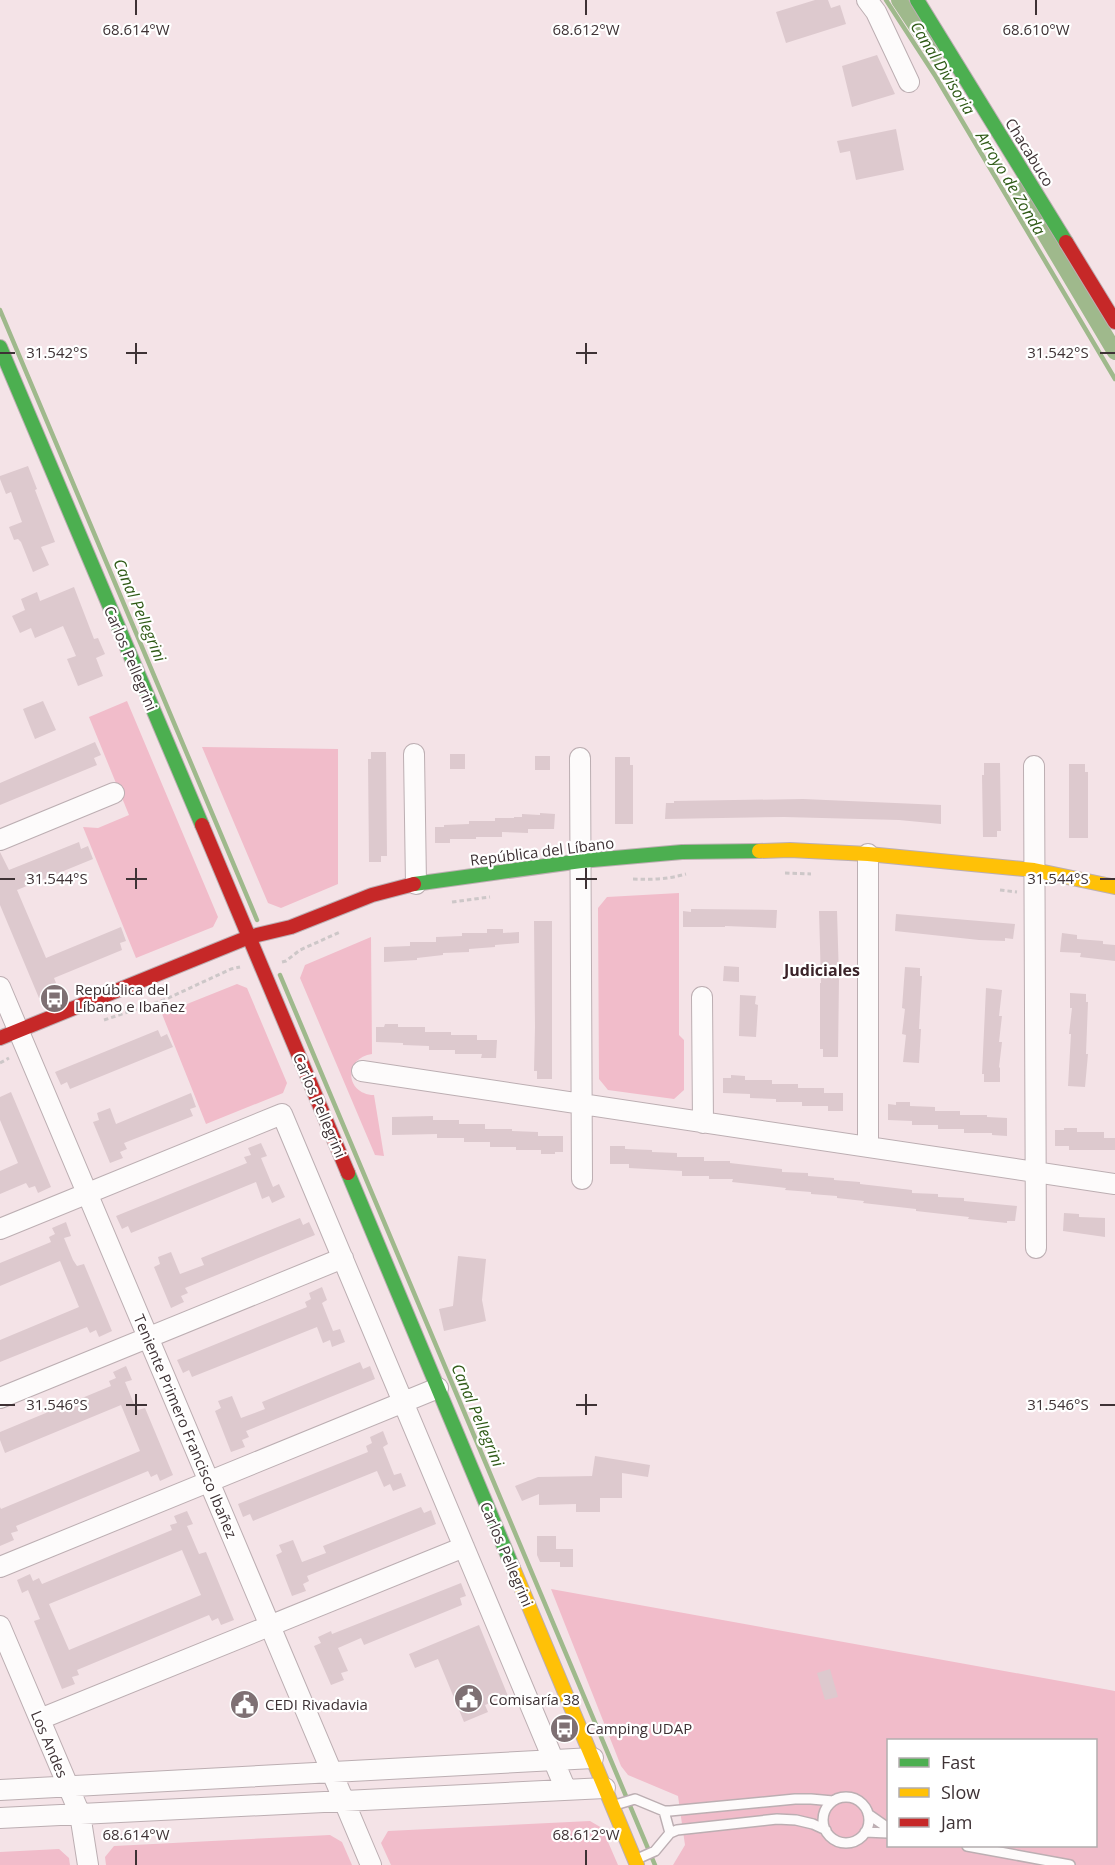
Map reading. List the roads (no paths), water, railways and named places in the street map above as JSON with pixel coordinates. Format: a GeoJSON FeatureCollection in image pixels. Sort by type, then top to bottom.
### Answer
{"type":"FeatureCollection","features":[{"type":"Feature","properties":{"kind":"main road","name":"Chacabuco"},"geometry":{"type":"LineString","coordinates":[[917,0],[1115,322]]}},
{"type":"Feature","properties":{"kind":"main road","name":"Carlos Pellegrini"},"geometry":{"type":"LineString","coordinates":[[0,347],[593,1758],[618,1799],[643,1857]]}},
{"type":"Feature","properties":{"kind":"main road","name":"República del Líbano"},"geometry":{"type":"LineString","coordinates":[[15,1039],[249,937],[291,927],[372,895],[416,884],[581,861],[682,852],[790,850],[868,854],[1034,870],[1115,887]]}},
{"type":"Feature","properties":{"kind":"street"},"geometry":{"type":"LineString","coordinates":[[867,0],[876,12],[909,82]]}},
{"type":"Feature","properties":{"kind":"street"},"geometry":{"type":"LineString","coordinates":[[414,754],[416,884]]}},
{"type":"Feature","properties":{"kind":"street"},"geometry":{"type":"LineString","coordinates":[[580,758],[582,1179]]}},
{"type":"Feature","properties":{"kind":"street"},"geometry":{"type":"LineString","coordinates":[[1034,766],[1036,1248]]}},
{"type":"Feature","properties":{"kind":"street"},"geometry":{"type":"LineString","coordinates":[[0,840],[114,793]]}},
{"type":"Feature","properties":{"kind":"street"},"geometry":{"type":"LineString","coordinates":[[868,854],[868,1148]]}},
{"type":"Feature","properties":{"kind":"street","name":"Teniente Primero Francisco Ibañez"},"geometry":{"type":"LineString","coordinates":[[0,987],[15,1039],[87,1193],[371,1865]]}},
{"type":"Feature","properties":{"kind":"street"},"geometry":{"type":"LineString","coordinates":[[702,997],[703,1123]]}},
{"type":"Feature","properties":{"kind":"street"},"geometry":{"type":"LineString","coordinates":[[362,1071],[1115,1184]]}},
{"type":"Feature","properties":{"kind":"street"},"geometry":{"type":"LineString","coordinates":[[0,1229],[282,1114],[566,1790]]}},
{"type":"Feature","properties":{"kind":"street"},"geometry":{"type":"LineString","coordinates":[[0,1398],[343,1258]]}},
{"type":"Feature","properties":{"kind":"street"},"geometry":{"type":"LineString","coordinates":[[0,1567],[438,1388]]}},
{"type":"Feature","properties":{"kind":"street"},"geometry":{"type":"LineString","coordinates":[[39,1719],[464,1547]]}},
{"type":"Feature","properties":{"kind":"street","name":"Los Andes"},"geometry":{"type":"LineString","coordinates":[[0,1626],[80,1814],[88,1865]]}},
{"type":"Feature","properties":{"kind":"street"},"geometry":{"type":"LineString","coordinates":[[0,1790],[593,1758]]}},
{"type":"Feature","properties":{"kind":"street"},"geometry":{"type":"LineString","coordinates":[[0,1818],[566,1790],[618,1799]]}},
{"type":"Feature","properties":{"kind":"lane"},"geometry":{"type":"LineString","coordinates":[[618,1799],[664,1811],[811,1798],[833,1801],[848,1797],[862,1804],[868,1814],[887,1827]]}},
{"type":"Feature","properties":{"kind":"lane"},"geometry":{"type":"LineString","coordinates":[[833,1801],[824,1813],[823,1820],[826,1830],[833,1839],[847,1843],[854,1841],[865,1832],[868,1825],[868,1814]]}},
{"type":"Feature","properties":{"kind":"lane"},"geometry":{"type":"LineString","coordinates":[[664,1811],[670,1833]]}},
{"type":"Feature","properties":{"kind":"lane"},"geometry":{"type":"LineString","coordinates":[[643,1857],[670,1833],[677,1830],[777,1819],[796,1820],[826,1830]]}},
{"type":"Feature","properties":{"kind":"lane"},"geometry":{"type":"LineString","coordinates":[[865,1832],[887,1833]]}},
{"type":"Feature","properties":{"kind":"lane"},"geometry":{"type":"LineString","coordinates":[[977,1847],[1070,1865]]}},
{"type":"Feature","properties":{"kind":"waterway","name":"Arroyo de Zonda"},"geometry":{"type":"LineString","coordinates":[[886,0],[936,77],[1115,379]]}},
{"type":"Feature","properties":{"kind":"waterway","name":"Canal Divisoria"},"geometry":{"type":"LineString","coordinates":[[899,0],[935,54]]}},
{"type":"Feature","properties":{"kind":"waterway","name":"Canal Divisoria"},"geometry":{"type":"LineString","coordinates":[[1018,189],[1115,352]]}},
{"type":"Feature","properties":{"kind":"waterway","name":"Canal Pellegrini"},"geometry":{"type":"LineString","coordinates":[[0,310],[257,920]]}},
{"type":"Feature","properties":{"kind":"waterway","name":"Canal Pellegrini"},"geometry":{"type":"LineString","coordinates":[[280,975],[655,1865]]}},
{"type":"Feature","properties":{"kind":"place","name":"República del Líbano e Ibañez"},"geometry":{"type":"Point","coordinates":[54,998]}},
{"type":"Feature","properties":{"kind":"place","name":"Comisaría 38"},"geometry":{"type":"Point","coordinates":[468,1699]}},
{"type":"Feature","properties":{"kind":"place","name":"CEDI Rivadavia"},"geometry":{"type":"Point","coordinates":[244,1704]}},
{"type":"Feature","properties":{"kind":"place","name":"Camping UDAP"},"geometry":{"type":"Point","coordinates":[565,1728]}},
{"type":"Feature","properties":{"kind":"district","name":"Judiciales"},"geometry":{"type":"Point","coordinates":[822,970]}}]}
